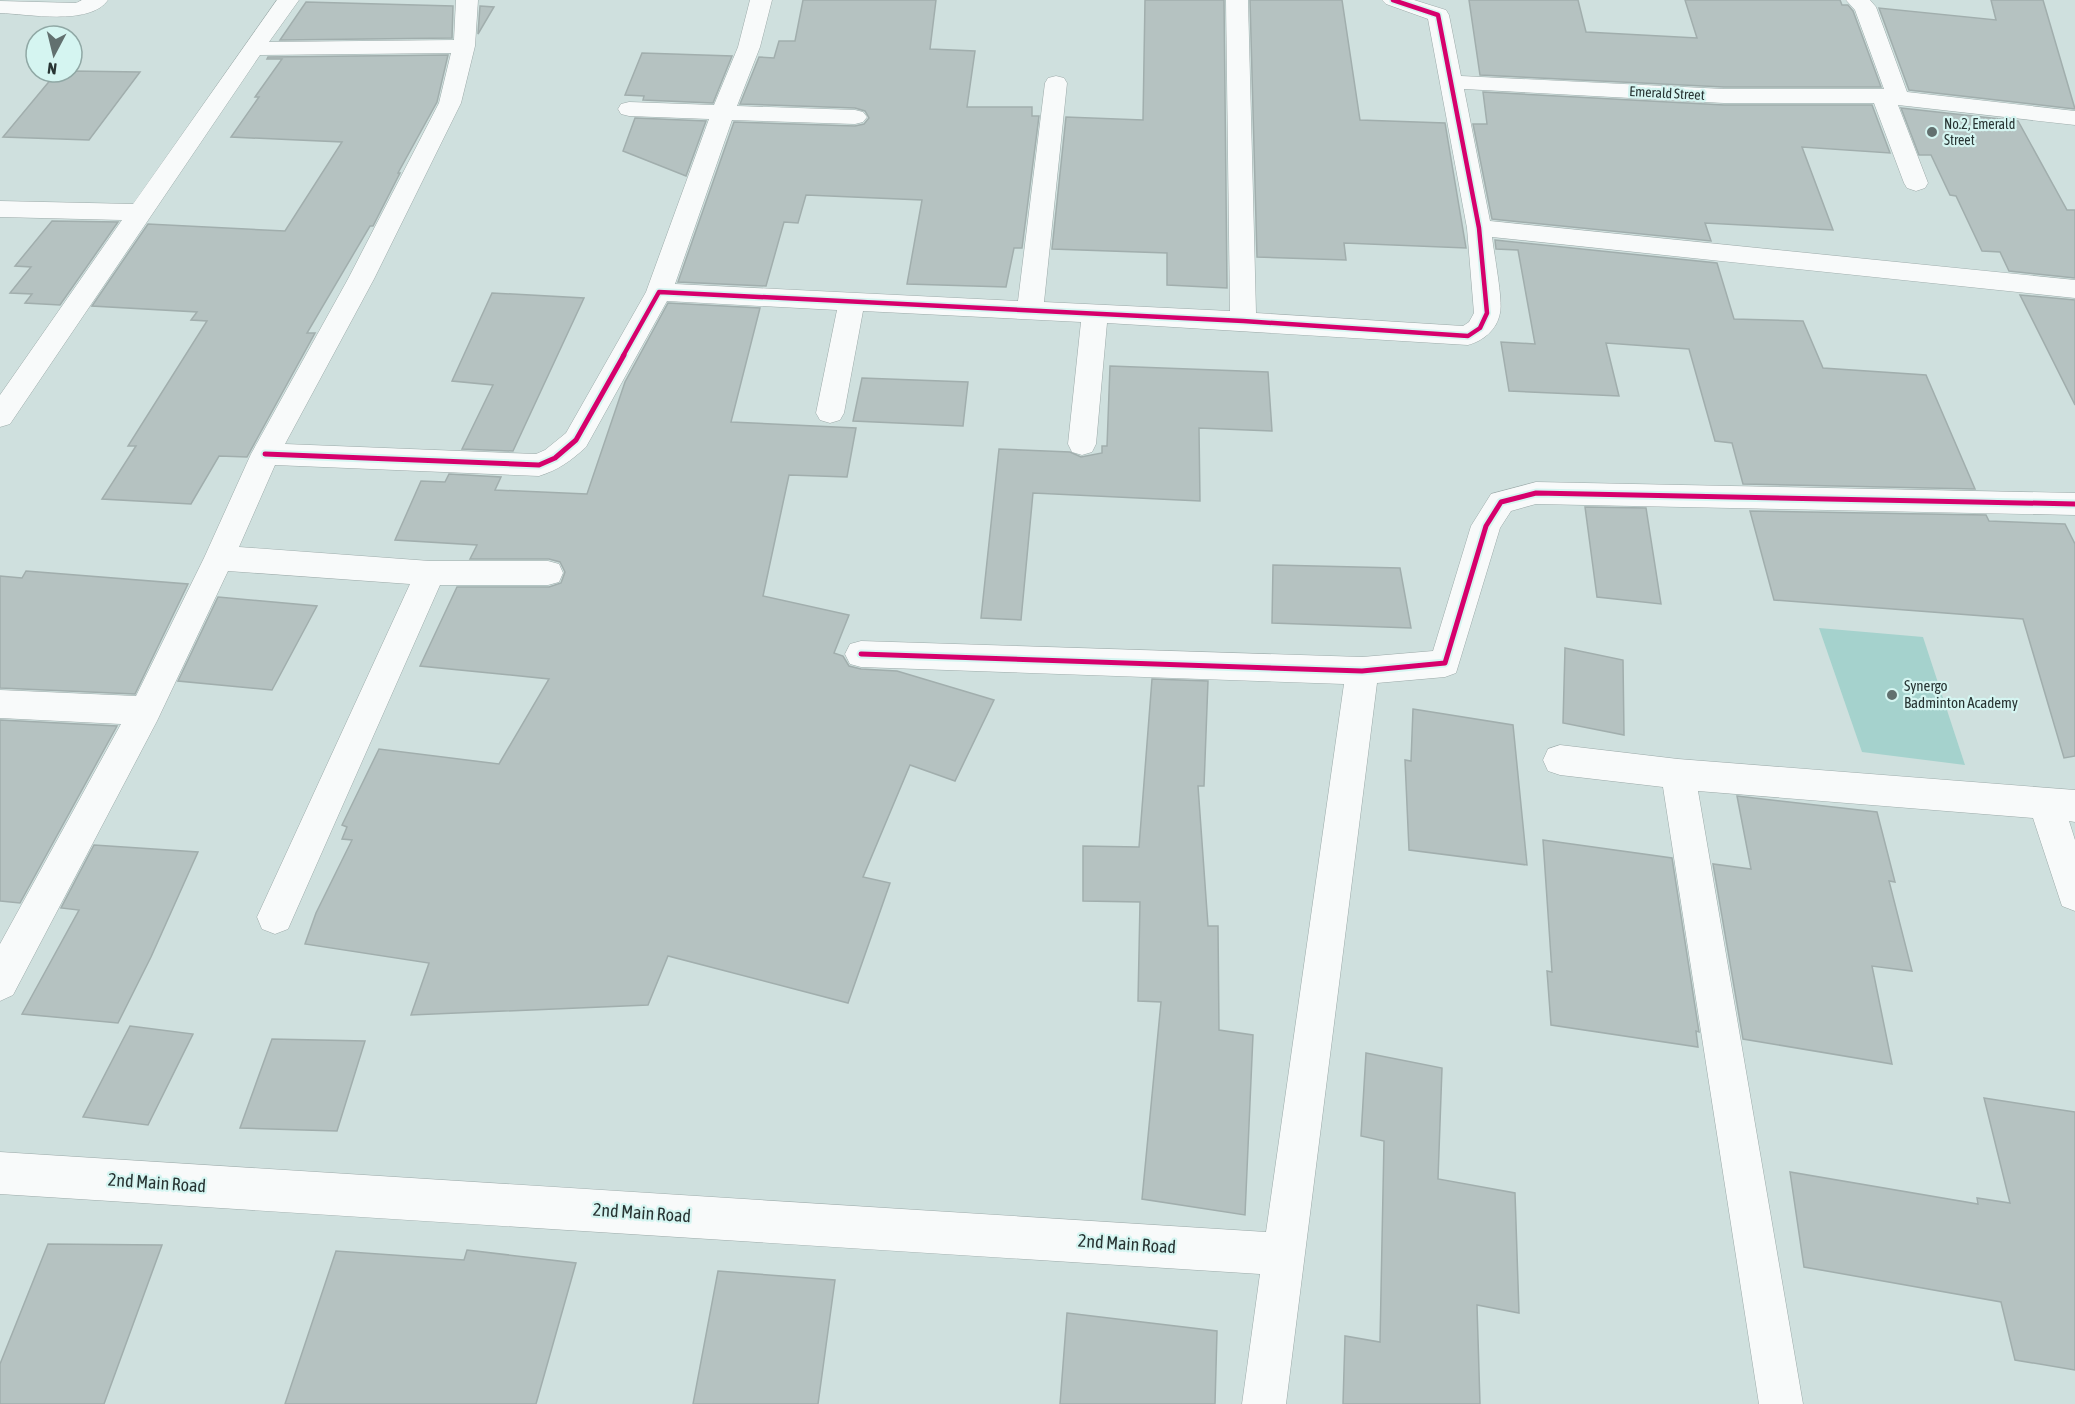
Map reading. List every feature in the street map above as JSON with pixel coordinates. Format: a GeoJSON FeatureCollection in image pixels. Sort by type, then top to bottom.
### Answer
{"type":"FeatureCollection","features":[{"type":"Feature","properties":{"kind":"street"},"geometry":{"type":"LineString","coordinates":[[0,7],[80,10],[97,0]]}},
{"type":"Feature","properties":{"kind":"street"},"geometry":{"type":"LineString","coordinates":[[0,417],[288,0]]}},
{"type":"Feature","properties":{"kind":"street"},"geometry":{"type":"LineString","coordinates":[[0,982],[145,711],[219,558],[265,454],[361,279],[450,104],[464,46],[467,0]]}},
{"type":"Feature","properties":{"kind":"street"},"geometry":{"type":"LineString","coordinates":[[265,454],[539,465],[555,458],[576,440],[660,292],[722,114],[749,47],[761,0]]}},
{"type":"Feature","properties":{"kind":"street"},"geometry":{"type":"LineString","coordinates":[[1238,0],[1243,321]]}},
{"type":"Feature","properties":{"kind":"street"},"geometry":{"type":"LineString","coordinates":[[660,292],[1243,321],[1468,336],[1480,328],[1487,313],[1479,228],[1438,15],[1393,0]]}},
{"type":"Feature","properties":{"kind":"street"},"geometry":{"type":"LineString","coordinates":[[1857,0],[1865,7],[1916,183]]}},
{"type":"Feature","properties":{"kind":"street"},"geometry":{"type":"LineString","coordinates":[[253,49],[464,46]]}},
{"type":"Feature","properties":{"kind":"street","name":"Emerald Street"},"geometry":{"type":"LineString","coordinates":[[1451,82],[1724,96],[1890,97],[2075,118]]}},
{"type":"Feature","properties":{"kind":"street"},"geometry":{"type":"LineString","coordinates":[[1030,311],[1056,83]]}},
{"type":"Feature","properties":{"kind":"street"},"geometry":{"type":"LineString","coordinates":[[629,110],[855,117]]}},
{"type":"Feature","properties":{"kind":"street"},"geometry":{"type":"LineString","coordinates":[[0,208],[140,212]]}},
{"type":"Feature","properties":{"kind":"street"},"geometry":{"type":"LineString","coordinates":[[1479,228],[2075,289]]}},
{"type":"Feature","properties":{"kind":"street"},"geometry":{"type":"LineString","coordinates":[[830,413],[851,303]]}},
{"type":"Feature","properties":{"kind":"street"},"geometry":{"type":"LineString","coordinates":[[1082,444],[1095,314]]}},
{"type":"Feature","properties":{"kind":"street"},"geometry":{"type":"LineString","coordinates":[[861,654],[1362,671],[1445,663],[1486,526],[1501,502],[1536,493],[2075,504]]}},
{"type":"Feature","properties":{"kind":"street"},"geometry":{"type":"LineString","coordinates":[[219,558],[430,573],[548,573]]}},
{"type":"Feature","properties":{"kind":"street"},"geometry":{"type":"LineString","coordinates":[[275,917],[430,573]]}},
{"type":"Feature","properties":{"kind":"street"},"geometry":{"type":"LineString","coordinates":[[1264,1404],[1362,671]]}},
{"type":"Feature","properties":{"kind":"street"},"geometry":{"type":"LineString","coordinates":[[0,704],[145,711]]}},
{"type":"Feature","properties":{"kind":"street"},"geometry":{"type":"LineString","coordinates":[[1560,760],[1678,774],[1855,790],[2060,804],[2075,894]]}},
{"type":"Feature","properties":{"kind":"street"},"geometry":{"type":"LineString","coordinates":[[1678,774],[1780,1404]]}},
{"type":"Feature","properties":{"kind":"street","name":"2nd Main Road"},"geometry":{"type":"LineString","coordinates":[[0,1173],[1284,1254]]}},
{"type":"Feature","properties":{"kind":"shaded area","name":"Synergo Badminton Academy"},"geometry":{"type":"Polygon","coordinates":[[[1819,628],[1923,637],[1965,765],[1862,752],[1819,628]]]}},
{"type":"Feature","properties":{"kind":"building"},"geometry":{"type":"Polygon","coordinates":[[[803,0],[936,0],[930,49],[975,51],[967,107],[1032,107],[1032,116],[1039,116],[1022,248],[1014,248],[1006,287],[907,284],[922,200],[806,195],[798,223],[784,222],[766,286],[678,282],[734,122],[855,126],[864,124],[869,118],[865,111],[855,108],[740,104],[759,57],[774,58],[779,41],[795,41],[803,0]]]}},
{"type":"Feature","properties":{"kind":"building"},"geometry":{"type":"Polygon","coordinates":[[[1145,0],[1224,0],[1227,288],[1167,285],[1167,253],[1052,249],[1066,117],[1143,120],[1145,0]]]}},
{"type":"Feature","properties":{"kind":"building"},"geometry":{"type":"Polygon","coordinates":[[[1250,0],[1342,0],[1360,120],[1445,123],[1466,248],[1344,243],[1346,260],[1257,257],[1250,0]]]}},
{"type":"Feature","properties":{"kind":"building"},"geometry":{"type":"Polygon","coordinates":[[[1469,0],[1578,0],[1586,32],[1697,38],[1685,0],[1840,0],[1842,5],[1848,5],[1853,11],[1881,87],[1724,87],[1480,75],[1469,0]]]}},
{"type":"Feature","properties":{"kind":"building"},"geometry":{"type":"Polygon","coordinates":[[[1991,0],[2043,0],[2075,109],[1909,90],[1879,8],[1996,20],[1991,0]]]}},
{"type":"Feature","properties":{"kind":"building"},"geometry":{"type":"Polygon","coordinates":[[[306,2],[453,6],[452,38],[280,40],[306,2]]]}},
{"type":"Feature","properties":{"kind":"building"},"geometry":{"type":"Polygon","coordinates":[[[480,6],[494,7],[478,34],[480,6]]]}},
{"type":"Feature","properties":{"kind":"building"},"geometry":{"type":"Polygon","coordinates":[[[642,53],[732,56],[713,103],[643,100],[644,96],[625,95],[642,53]]]}},
{"type":"Feature","properties":{"kind":"building"},"geometry":{"type":"Polygon","coordinates":[[[448,55],[437,102],[398,173],[400,173],[373,226],[370,226],[307,333],[315,333],[247,457],[219,456],[191,504],[102,499],[136,446],[128,446],[207,321],[191,320],[197,312],[92,306],[148,224],[285,231],[342,142],[231,137],[259,97],[255,97],[282,59],[267,59],[268,57],[448,55]]]}},
{"type":"Feature","properties":{"kind":"building"},"geometry":{"type":"Polygon","coordinates":[[[84,71],[140,72],[89,140],[3,137],[47,84],[84,84],[84,71]]]}},
{"type":"Feature","properties":{"kind":"building"},"geometry":{"type":"Polygon","coordinates":[[[1483,92],[1724,105],[1872,105],[1890,153],[1802,147],[1833,230],[1705,223],[1711,241],[1492,219],[1473,124],[1487,124],[1483,92]]]}},
{"type":"Feature","properties":{"kind":"building"},"geometry":{"type":"Polygon","coordinates":[[[1901,108],[2018,121],[2067,210],[2075,210],[2075,278],[2009,271],[2000,252],[1982,251],[1956,196],[1950,195],[1931,155],[1919,155],[1901,108]]]}},
{"type":"Feature","properties":{"kind":"building"},"geometry":{"type":"Polygon","coordinates":[[[635,118],[706,121],[686,176],[623,151],[635,118]]]}},
{"type":"Feature","properties":{"kind":"building"},"geometry":{"type":"Polygon","coordinates":[[[52,221],[118,222],[60,305],[25,303],[32,294],[10,293],[31,267],[15,266],[52,221]]]}},
{"type":"Feature","properties":{"kind":"building"},"geometry":{"type":"Polygon","coordinates":[[[1495,240],[1717,263],[1734,319],[1803,321],[1823,368],[1926,375],[1975,489],[1743,484],[1732,443],[1715,441],[1689,349],[1606,343],[1619,396],[1509,391],[1501,342],[1535,344],[1518,250],[1496,249],[1495,240]]]}},
{"type":"Feature","properties":{"kind":"building"},"geometry":{"type":"Polygon","coordinates":[[[492,293],[584,298],[513,451],[462,449],[493,385],[452,381],[492,293]]]}},
{"type":"Feature","properties":{"kind":"building"},"geometry":{"type":"Polygon","coordinates":[[[2020,295],[2075,300],[2075,405],[2020,295]]]}},
{"type":"Feature","properties":{"kind":"building"},"geometry":{"type":"Polygon","coordinates":[[[668,303],[760,308],[731,422],[856,428],[847,477],[789,475],[763,596],[849,615],[834,653],[843,656],[849,666],[897,671],[994,700],[955,781],[910,765],[863,877],[890,883],[848,1003],[668,956],[648,1005],[411,1015],[429,963],[305,944],[316,913],[352,840],[342,839],[347,827],[342,825],[379,749],[499,764],[549,679],[420,666],[457,587],[549,587],[561,583],[565,572],[560,562],[549,559],[470,559],[477,545],[395,540],[421,481],[445,482],[449,474],[501,477],[495,490],[587,494],[625,382],[668,303]]]}},
{"type":"Feature","properties":{"kind":"building"},"geometry":{"type":"Polygon","coordinates":[[[1110,366],[1268,372],[1272,431],[1199,428],[1200,501],[1033,493],[1021,620],[981,618],[999,449],[1070,452],[1081,457],[1102,453],[1102,446],[1107,446],[1110,366]]]}},
{"type":"Feature","properties":{"kind":"building"},"geometry":{"type":"Polygon","coordinates":[[[862,378],[968,382],[963,426],[853,421],[862,378]]]}},
{"type":"Feature","properties":{"kind":"building"},"geometry":{"type":"Polygon","coordinates":[[[1585,507],[1646,508],[1661,604],[1597,597],[1585,507]]]}},
{"type":"Feature","properties":{"kind":"building"},"geometry":{"type":"Polygon","coordinates":[[[1750,511],[1986,515],[1989,521],[2065,524],[2075,544],[2075,756],[2064,758],[2023,619],[1774,600],[1750,511]]]}},
{"type":"Feature","properties":{"kind":"building"},"geometry":{"type":"Polygon","coordinates":[[[1273,565],[1400,568],[1411,628],[1272,623],[1273,565]]]}},
{"type":"Feature","properties":{"kind":"building"},"geometry":{"type":"Polygon","coordinates":[[[26,571],[188,584],[135,694],[0,688],[0,576],[22,578],[26,571]]]}},
{"type":"Feature","properties":{"kind":"building"},"geometry":{"type":"Polygon","coordinates":[[[218,597],[317,606],[272,690],[178,681],[218,597]]]}},
{"type":"Feature","properties":{"kind":"building"},"geometry":{"type":"Polygon","coordinates":[[[1565,648],[1623,660],[1624,735],[1563,723],[1565,648]]]}},
{"type":"Feature","properties":{"kind":"building"},"geometry":{"type":"Polygon","coordinates":[[[1152,679],[1208,681],[1204,786],[1198,786],[1208,926],[1218,926],[1219,1030],[1253,1035],[1245,1215],[1142,1199],[1161,1002],[1138,1001],[1140,902],[1083,901],[1083,846],[1139,847],[1152,679]]]}},
{"type":"Feature","properties":{"kind":"building"},"geometry":{"type":"Polygon","coordinates":[[[1413,709],[1513,725],[1527,865],[1409,850],[1405,760],[1411,761],[1413,709]]]}},
{"type":"Feature","properties":{"kind":"building"},"geometry":{"type":"Polygon","coordinates":[[[0,720],[117,726],[20,903],[0,901],[0,720]]]}},
{"type":"Feature","properties":{"kind":"building"},"geometry":{"type":"Polygon","coordinates":[[[1737,796],[1877,812],[1895,882],[1889,881],[1912,971],[1872,966],[1892,1064],[1743,1039],[1713,864],[1751,869],[1737,796]]]}},
{"type":"Feature","properties":{"kind":"building"},"geometry":{"type":"Polygon","coordinates":[[[1543,840],[1672,858],[1699,1032],[1696,1031],[1698,1047],[1551,1025],[1547,971],[1552,972],[1543,840]]]}},
{"type":"Feature","properties":{"kind":"building"},"geometry":{"type":"Polygon","coordinates":[[[94,845],[198,852],[151,957],[118,1023],[22,1014],[79,910],[61,908],[94,845]]]}},
{"type":"Feature","properties":{"kind":"building"},"geometry":{"type":"Polygon","coordinates":[[[130,1026],[193,1034],[148,1125],[83,1117],[130,1026]]]}},
{"type":"Feature","properties":{"kind":"building"},"geometry":{"type":"Polygon","coordinates":[[[272,1039],[365,1041],[337,1131],[240,1128],[272,1039]]]}},
{"type":"Feature","properties":{"kind":"building"},"geometry":{"type":"Polygon","coordinates":[[[1366,1053],[1442,1068],[1438,1179],[1515,1193],[1519,1313],[1477,1305],[1480,1404],[1343,1404],[1345,1336],[1380,1342],[1384,1141],[1361,1136],[1366,1053]]]}},
{"type":"Feature","properties":{"kind":"building"},"geometry":{"type":"Polygon","coordinates":[[[1984,1098],[2075,1112],[2075,1370],[2015,1360],[2001,1302],[1804,1267],[1790,1172],[1978,1204],[1977,1198],[2010,1203],[1984,1098]]]}},
{"type":"Feature","properties":{"kind":"building"},"geometry":{"type":"Polygon","coordinates":[[[48,1244],[162,1245],[104,1404],[0,1404],[0,1364],[48,1244]]]}},
{"type":"Feature","properties":{"kind":"building"},"geometry":{"type":"Polygon","coordinates":[[[467,1250],[576,1263],[536,1404],[285,1404],[336,1251],[464,1260],[467,1250]]]}},
{"type":"Feature","properties":{"kind":"building"},"geometry":{"type":"Polygon","coordinates":[[[718,1271],[835,1280],[818,1404],[693,1404],[718,1271]]]}},
{"type":"Feature","properties":{"kind":"building"},"geometry":{"type":"Polygon","coordinates":[[[1067,1313],[1217,1331],[1215,1404],[1060,1404],[1067,1313]]]}},
{"type":"Feature","properties":{"kind":"cycle path"},"geometry":{"type":"LineString","coordinates":[[265,454],[539,465],[555,458],[576,440],[659,292],[1243,321],[1468,336],[1480,328],[1487,313],[1479,228],[1438,15],[1393,0]]}},
{"type":"Feature","properties":{"kind":"cycle path"},"geometry":{"type":"LineString","coordinates":[[861,654],[1362,671],[1445,663],[1486,526],[1501,502],[1536,493],[2075,504]]}},
{"type":"Feature","properties":{"kind":"place","name":"No.2, Emerald Street"},"geometry":{"type":"Point","coordinates":[1932,132]}},
{"type":"Feature","properties":{"kind":"place","name":"Synergo Badminton Academy"},"geometry":{"type":"Point","coordinates":[1892,695]}}]}
